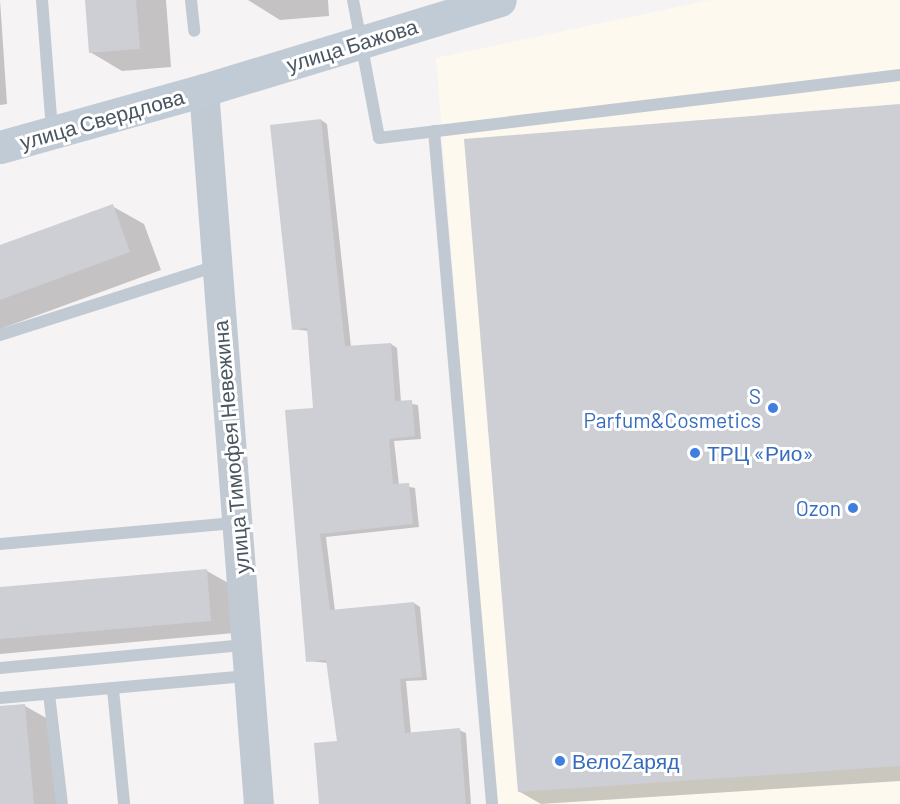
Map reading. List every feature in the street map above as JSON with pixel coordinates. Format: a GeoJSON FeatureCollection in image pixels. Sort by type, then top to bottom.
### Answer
{"type":"FeatureCollection","features":[{"type":"Feature","properties":{"kind":"main road","name":"улица Бажова"},"geometry":{"type":"LineString","coordinates":[[204,90],[500,0]]}},
{"type":"Feature","properties":{"kind":"main road","name":"улица Свердлова"},"geometry":{"type":"LineString","coordinates":[[0,147],[204,90]]}},
{"type":"Feature","properties":{"kind":"street","name":"улица Тимофея Невежина"},"geometry":{"type":"LineString","coordinates":[[204,90],[259,804]]}},
{"type":"Feature","properties":{"kind":"lane"},"geometry":{"type":"LineString","coordinates":[[42,0],[52,132]]}},
{"type":"Feature","properties":{"kind":"lane"},"geometry":{"type":"LineString","coordinates":[[191,0],[194,31]]}},
{"type":"Feature","properties":{"kind":"lane"},"geometry":{"type":"LineString","coordinates":[[353,0],[379,138],[900,75]]}},
{"type":"Feature","properties":{"kind":"lane"},"geometry":{"type":"LineString","coordinates":[[434,131],[492,804]]}},
{"type":"Feature","properties":{"kind":"lane"},"geometry":{"type":"LineString","coordinates":[[0,335],[216,266]]}},
{"type":"Feature","properties":{"kind":"lane"},"geometry":{"type":"LineString","coordinates":[[0,544],[238,523]]}},
{"type":"Feature","properties":{"kind":"lane"},"geometry":{"type":"LineString","coordinates":[[0,668],[245,645]]}},
{"type":"Feature","properties":{"kind":"lane"},"geometry":{"type":"LineString","coordinates":[[0,698],[248,676]]}},
{"type":"Feature","properties":{"kind":"lane"},"geometry":{"type":"LineString","coordinates":[[113,689],[123,804]]}},
{"type":"Feature","properties":{"kind":"lane"},"geometry":{"type":"LineString","coordinates":[[49,694],[62,804]]}},
{"type":"Feature","properties":{"kind":"shaded area","name":"ТРЦ «Рио»"},"geometry":{"type":"Polygon","coordinates":[[[710,0],[900,0],[900,804],[495,804],[436,58],[710,0]]]}},
{"type":"Feature","properties":{"kind":"building"},"geometry":{"type":"Polygon","coordinates":[[[85,0],[136,0],[140,49],[89,53],[85,0]]]}},
{"type":"Feature","properties":{"kind":"building","name":"ТРЦ «Рио»"},"geometry":{"type":"Polygon","coordinates":[[[900,104],[900,766],[518,792],[464,139],[900,104]]]}},
{"type":"Feature","properties":{"kind":"building"},"geometry":{"type":"Polygon","coordinates":[[[321,119],[345,346],[391,343],[395,401],[412,400],[415,436],[389,439],[393,484],[409,483],[413,524],[320,534],[330,610],[414,602],[422,677],[400,679],[405,733],[460,728],[466,804],[319,804],[314,743],[337,741],[326,660],[306,662],[285,410],[313,408],[307,328],[292,330],[270,125],[321,119]]]}},
{"type":"Feature","properties":{"kind":"building"},"geometry":{"type":"Polygon","coordinates":[[[113,204],[130,252],[0,300],[0,245],[113,204]]]}},
{"type":"Feature","properties":{"kind":"building"},"geometry":{"type":"Polygon","coordinates":[[[207,569],[211,621],[0,639],[0,587],[207,569]]]}},
{"type":"Feature","properties":{"kind":"building"},"geometry":{"type":"Polygon","coordinates":[[[25,704],[34,804],[0,804],[0,706],[25,704]]]}},
{"type":"Feature","properties":{"kind":"place","name":"S Parfum&Cosmetics"},"geometry":{"type":"Point","coordinates":[773,408]}},
{"type":"Feature","properties":{"kind":"place","name":"ТРЦ «Рио»"},"geometry":{"type":"Point","coordinates":[695,453]}},
{"type":"Feature","properties":{"kind":"place","name":"Ozon"},"geometry":{"type":"Point","coordinates":[853,508]}},
{"type":"Feature","properties":{"kind":"place","name":"ВелоZаряд"},"geometry":{"type":"Point","coordinates":[560,761]}}]}
